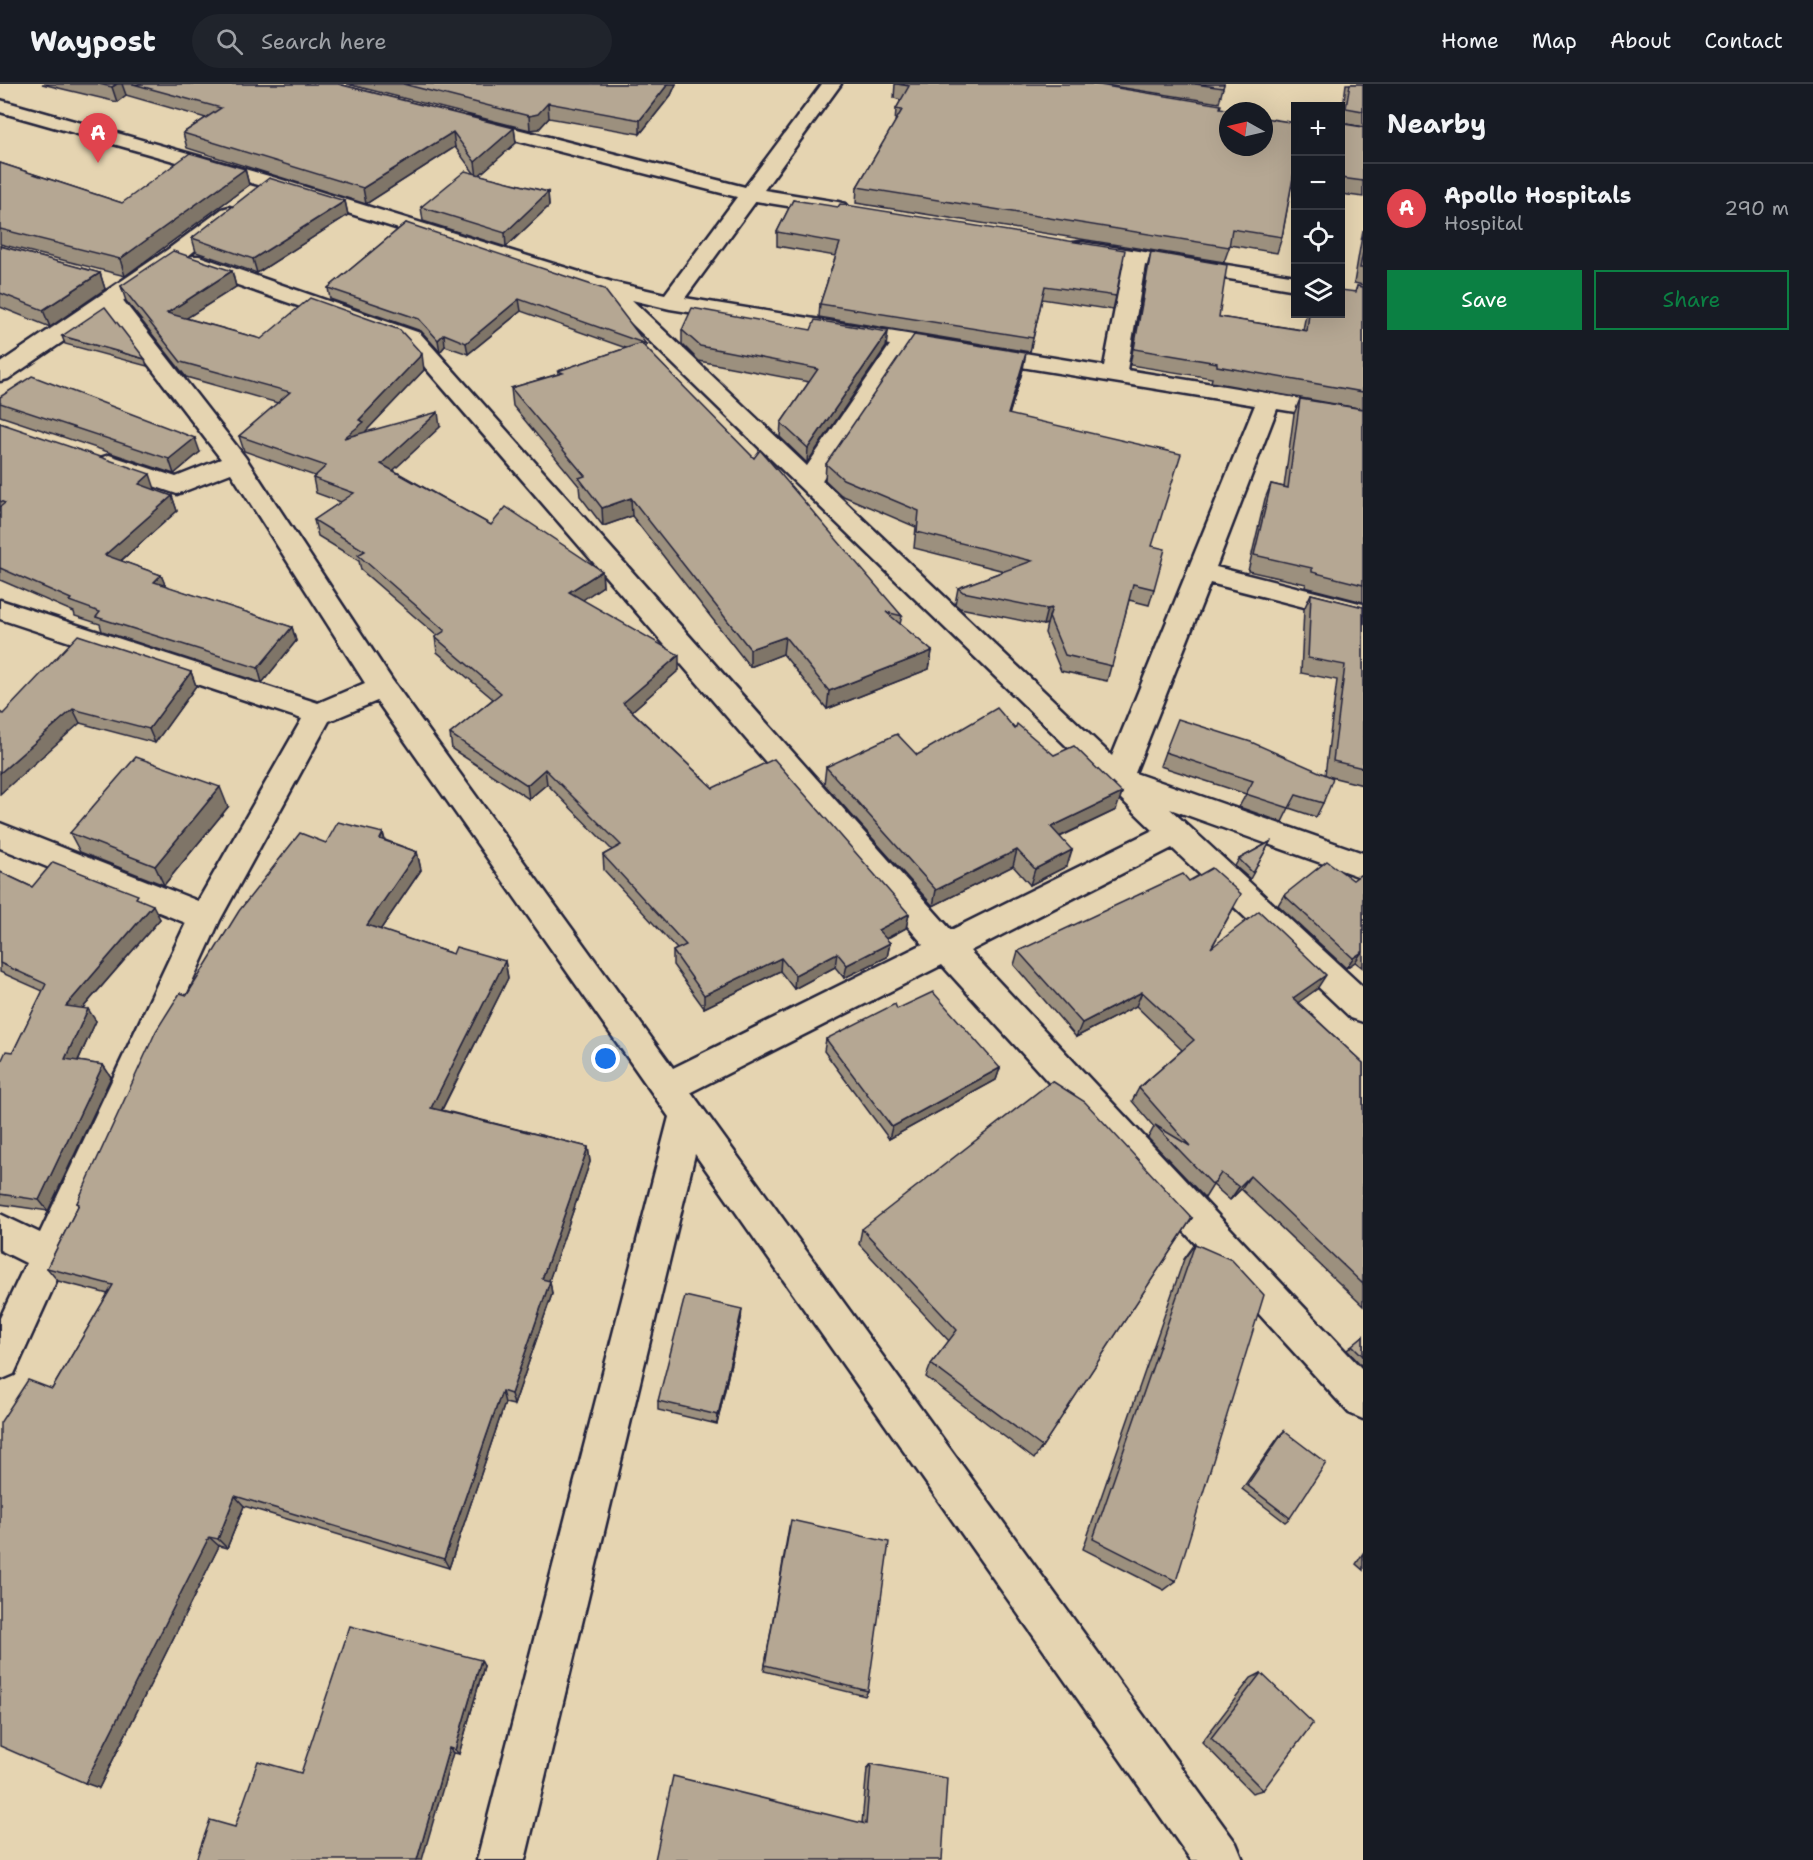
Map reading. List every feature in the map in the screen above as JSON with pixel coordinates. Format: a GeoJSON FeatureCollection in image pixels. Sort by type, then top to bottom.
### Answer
{"type":"FeatureCollection","features":[{"type":"Feature","properties":{"kind":"street"},"geometry":{"type":"LineString","coordinates":[[670,302],[832,84]]}},
{"type":"Feature","properties":{"kind":"street"},"geometry":{"type":"LineString","coordinates":[[0,106],[268,182],[606,287],[670,302],[1363,416]]}},
{"type":"Feature","properties":{"kind":"street"},"geometry":{"type":"LineString","coordinates":[[452,119],[750,194],[855,211]]}},
{"type":"Feature","properties":{"kind":"street"},"geometry":{"type":"LineString","coordinates":[[0,374],[115,289],[175,255],[268,182]]}},
{"type":"Feature","properties":{"kind":"street"},"geometry":{"type":"LineString","coordinates":[[1066,245],[1291,282]]}},
{"type":"Feature","properties":{"kind":"street"},"geometry":{"type":"LineString","coordinates":[[175,255],[412,338],[946,947],[1363,1399]]}},
{"type":"Feature","properties":{"kind":"street"},"geometry":{"type":"LineString","coordinates":[[1114,375],[1136,257]]}},
{"type":"Feature","properties":{"kind":"street"},"geometry":{"type":"LineString","coordinates":[[606,287],[1118,780],[1363,1008]]}},
{"type":"Feature","properties":{"kind":"street"},"geometry":{"type":"LineString","coordinates":[[115,289],[236,462],[382,687],[1219,1860]]}},
{"type":"Feature","properties":{"kind":"street"},"geometry":{"type":"LineString","coordinates":[[809,482],[904,342]]}},
{"type":"Feature","properties":{"kind":"street"},"geometry":{"type":"LineString","coordinates":[[1118,780],[1269,400]]}},
{"type":"Feature","properties":{"kind":"street"},"geometry":{"type":"LineString","coordinates":[[88,455],[177,486],[236,462]]}},
{"type":"Feature","properties":{"kind":"street"},"geometry":{"type":"LineString","coordinates":[[1202,572],[1363,613]]}},
{"type":"Feature","properties":{"kind":"street"},"geometry":{"type":"LineString","coordinates":[[0,609],[319,714]]}},
{"type":"Feature","properties":{"kind":"street"},"geometry":{"type":"LineString","coordinates":[[0,1361],[204,917],[319,714],[382,687]]}},
{"type":"Feature","properties":{"kind":"street"},"geometry":{"type":"LineString","coordinates":[[1118,780],[1363,866]]}},
{"type":"Feature","properties":{"kind":"street"},"geometry":{"type":"LineString","coordinates":[[501,1860],[678,1101],[946,947],[1176,832]]}},
{"type":"Feature","properties":{"kind":"street"},"geometry":{"type":"LineString","coordinates":[[0,835],[204,917]]}},
{"type":"Feature","properties":{"kind":"street"},"geometry":{"type":"LineString","coordinates":[[0,1231],[47,1255]]}},
{"type":"Feature","properties":{"kind":"building"},"geometry":{"type":"Polygon","coordinates":[[[98,84],[117,84],[112,87],[98,84]]]}},
{"type":"Feature","properties":{"kind":"building"},"geometry":{"type":"Polygon","coordinates":[[[133,84],[338,84],[514,128],[475,162],[453,132],[363,188],[183,133],[221,108],[133,84]]]}},
{"type":"Feature","properties":{"kind":"building"},"geometry":{"type":"Polygon","coordinates":[[[403,84],[668,84],[640,120],[548,103],[538,114],[529,116],[403,84]]]}},
{"type":"Feature","properties":{"kind":"building"},"geometry":{"type":"Polygon","coordinates":[[[897,84],[1093,84],[1219,105],[1219,156],[1273,156],[1273,119],[1291,122],[1291,188],[1282,237],[1232,229],[1229,247],[857,187],[902,110],[896,109],[909,86],[897,84]]]}},
{"type":"Feature","properties":{"kind":"building"},"geometry":{"type":"Polygon","coordinates":[[[1195,84],[1224,84],[1223,88],[1195,84]]]}},
{"type":"Feature","properties":{"kind":"building"},"geometry":{"type":"Polygon","coordinates":[[[1350,84],[1363,84],[1363,111],[1346,108],[1350,84]]]}},
{"type":"Feature","properties":{"kind":"building"},"geometry":{"type":"Polygon","coordinates":[[[1345,124],[1363,127],[1363,181],[1345,179],[1345,124]]]}},
{"type":"Feature","properties":{"kind":"building"},"geometry":{"type":"Polygon","coordinates":[[[190,153],[245,169],[120,259],[0,229],[0,163],[122,203],[190,153]]]}},
{"type":"Feature","properties":{"kind":"building"},"geometry":{"type":"Polygon","coordinates":[[[465,171],[548,192],[505,233],[421,207],[465,171]]]}},
{"type":"Feature","properties":{"kind":"building"},"geometry":{"type":"Polygon","coordinates":[[[269,178],[345,201],[253,259],[192,238],[269,178]]]}},
{"type":"Feature","properties":{"kind":"building"},"geometry":{"type":"Polygon","coordinates":[[[793,200],[838,207],[840,204],[1125,250],[1116,296],[1045,286],[1033,338],[820,304],[840,243],[777,232],[793,200]]]}},
{"type":"Feature","properties":{"kind":"building"},"geometry":{"type":"Polygon","coordinates":[[[406,223],[604,289],[646,344],[519,299],[466,343],[444,334],[438,340],[419,319],[328,288],[406,223]]]}},
{"type":"Feature","properties":{"kind":"building"},"geometry":{"type":"Polygon","coordinates":[[[0,246],[100,273],[43,310],[0,293],[0,246]]]}},
{"type":"Feature","properties":{"kind":"building"},"geometry":{"type":"Polygon","coordinates":[[[173,251],[232,271],[167,313],[261,339],[310,298],[400,330],[422,354],[359,420],[364,422],[344,438],[438,412],[381,464],[491,525],[506,507],[602,571],[569,592],[679,655],[623,703],[713,788],[774,759],[909,914],[878,930],[890,943],[847,965],[837,953],[795,975],[781,958],[704,995],[673,951],[686,945],[603,855],[621,845],[545,769],[527,785],[450,734],[501,693],[435,637],[445,631],[358,555],[365,551],[314,520],[354,493],[313,478],[326,466],[239,436],[290,392],[181,362],[121,286],[173,251]]]}},
{"type":"Feature","properties":{"kind":"building"},"geometry":{"type":"Polygon","coordinates":[[[1363,251],[1363,268],[1360,268],[1363,251]]]}},
{"type":"Feature","properties":{"kind":"building"},"geometry":{"type":"Polygon","coordinates":[[[1151,252],[1227,265],[1219,317],[1307,331],[1309,318],[1345,318],[1345,291],[1356,292],[1357,286],[1363,287],[1363,392],[1134,349],[1151,252]]]}},
{"type":"Feature","properties":{"kind":"building"},"geometry":{"type":"Polygon","coordinates":[[[105,307],[145,359],[62,336],[105,307]]]}},
{"type":"Feature","properties":{"kind":"building"},"geometry":{"type":"Polygon","coordinates":[[[692,308],[811,330],[815,320],[888,332],[808,448],[781,423],[818,369],[700,346],[682,330],[692,308]]]}},
{"type":"Feature","properties":{"kind":"building"},"geometry":{"type":"Polygon","coordinates":[[[914,335],[1026,353],[1008,414],[1181,454],[1152,546],[1165,549],[1154,589],[1133,584],[1112,666],[1065,655],[1049,617],[1052,608],[1047,609],[963,592],[958,588],[1032,561],[917,532],[919,511],[843,479],[826,464],[914,335]]]}},
{"type":"Feature","properties":{"kind":"building"},"geometry":{"type":"Polygon","coordinates":[[[641,343],[754,458],[760,450],[902,616],[886,612],[932,651],[829,691],[785,637],[750,649],[631,498],[602,508],[579,478],[585,476],[511,388],[563,373],[558,371],[641,343]]]}},
{"type":"Feature","properties":{"kind":"building"},"geometry":{"type":"Polygon","coordinates":[[[32,376],[195,438],[169,459],[0,403],[0,397],[32,376]]]}},
{"type":"Feature","properties":{"kind":"building"},"geometry":{"type":"Polygon","coordinates":[[[1300,399],[1363,409],[1363,585],[1312,572],[1312,568],[1254,555],[1271,484],[1288,488],[1300,399]]]}},
{"type":"Feature","properties":{"kind":"building"},"geometry":{"type":"Polygon","coordinates":[[[0,423],[150,474],[139,484],[172,496],[105,555],[161,575],[154,582],[292,627],[258,668],[96,617],[100,612],[69,601],[71,599],[0,568],[0,507],[5,503],[0,501],[0,423]]]}},
{"type":"Feature","properties":{"kind":"building"},"geometry":{"type":"Polygon","coordinates":[[[1311,594],[1363,607],[1363,768],[1333,761],[1345,665],[1308,658],[1311,594]]]}},
{"type":"Feature","properties":{"kind":"building"},"geometry":{"type":"Polygon","coordinates":[[[78,635],[191,672],[149,729],[73,709],[0,773],[0,712],[3,714],[78,635]]]}},
{"type":"Feature","properties":{"kind":"building"},"geometry":{"type":"Polygon","coordinates":[[[997,708],[1015,729],[1017,724],[1054,755],[1074,746],[1122,793],[1051,827],[1072,850],[1035,869],[1017,850],[936,890],[826,767],[897,734],[917,755],[997,708]]]}},
{"type":"Feature","properties":{"kind":"building"},"geometry":{"type":"Polygon","coordinates":[[[1178,719],[1251,742],[1333,778],[1323,803],[1296,795],[1289,808],[1246,794],[1253,781],[1165,752],[1178,719]]]}},
{"type":"Feature","properties":{"kind":"building"},"geometry":{"type":"Polygon","coordinates":[[[136,757],[220,787],[155,866],[70,833],[136,757]]]}},
{"type":"Feature","properties":{"kind":"building"},"geometry":{"type":"Polygon","coordinates":[[[338,822],[383,833],[380,839],[417,852],[367,925],[453,954],[456,947],[505,961],[431,1108],[588,1147],[542,1279],[550,1281],[511,1394],[502,1391],[444,1559],[235,1496],[218,1539],[209,1537],[85,1783],[0,1746],[0,1423],[28,1380],[52,1389],[113,1285],[47,1268],[79,1204],[77,1203],[156,1031],[180,993],[187,995],[239,911],[300,833],[326,843],[338,822]]]}},
{"type":"Feature","properties":{"kind":"building"},"geometry":{"type":"Polygon","coordinates":[[[1270,842],[1253,873],[1239,859],[1270,842]]]}},
{"type":"Feature","properties":{"kind":"building"},"geometry":{"type":"Polygon","coordinates":[[[1327,861],[1353,880],[1360,875],[1363,877],[1363,952],[1353,958],[1284,895],[1327,861]]]}},
{"type":"Feature","properties":{"kind":"building"},"geometry":{"type":"Polygon","coordinates":[[[53,862],[138,895],[136,898],[153,905],[66,1006],[88,1009],[65,1059],[103,1065],[39,1200],[0,1194],[0,1064],[6,1051],[13,1052],[46,984],[0,963],[0,872],[32,887],[53,862]]]}},
{"type":"Feature","properties":{"kind":"building"},"geometry":{"type":"Polygon","coordinates":[[[1212,868],[1241,894],[1211,948],[1259,911],[1326,975],[1293,998],[1363,1063],[1363,1284],[1250,1176],[1239,1187],[1221,1173],[1213,1185],[1155,1125],[1190,1146],[1139,1088],[1194,1040],[1142,992],[1082,1023],[1018,951],[1183,874],[1189,881],[1212,868]]]}},
{"type":"Feature","properties":{"kind":"building"},"geometry":{"type":"Polygon","coordinates":[[[933,992],[1000,1068],[892,1127],[826,1039],[895,1004],[897,1009],[933,992]]]}},
{"type":"Feature","properties":{"kind":"building"},"geometry":{"type":"Polygon","coordinates":[[[1052,1081],[1085,1102],[1192,1218],[1042,1447],[931,1364],[957,1330],[862,1229],[1052,1081]]]}},
{"type":"Feature","properties":{"kind":"building"},"geometry":{"type":"Polygon","coordinates":[[[1195,1244],[1232,1260],[1264,1295],[1176,1581],[1093,1539],[1195,1244]]]}},
{"type":"Feature","properties":{"kind":"building"},"geometry":{"type":"Polygon","coordinates":[[[685,1296],[742,1309],[718,1415],[658,1401],[685,1296]]]}},
{"type":"Feature","properties":{"kind":"building"},"geometry":{"type":"Polygon","coordinates":[[[1363,1336],[1363,1356],[1352,1345],[1363,1336]]]}},
{"type":"Feature","properties":{"kind":"building"},"geometry":{"type":"Polygon","coordinates":[[[1284,1431],[1326,1463],[1290,1518],[1247,1485],[1284,1431]]]}},
{"type":"Feature","properties":{"kind":"building"},"geometry":{"type":"Polygon","coordinates":[[[791,1520],[889,1542],[868,1691],[765,1665],[791,1520]]]}},
{"type":"Feature","properties":{"kind":"building"},"geometry":{"type":"Polygon","coordinates":[[[350,1626],[481,1660],[455,1750],[449,1748],[417,1860],[196,1860],[210,1820],[235,1827],[258,1761],[301,1773],[350,1626]]]}},
{"type":"Feature","properties":{"kind":"building"},"geometry":{"type":"Polygon","coordinates":[[[1261,1673],[1313,1723],[1263,1790],[1211,1738],[1261,1673]]]}},
{"type":"Feature","properties":{"kind":"building"},"geometry":{"type":"Polygon","coordinates":[[[871,1764],[947,1778],[942,1860],[655,1860],[673,1776],[866,1824],[871,1764]]]}},
{"type":"Feature","properties":{"kind":"place","name":"Apollo Hospitals"},"geometry":{"type":"Point","coordinates":[98,163]}}]}
